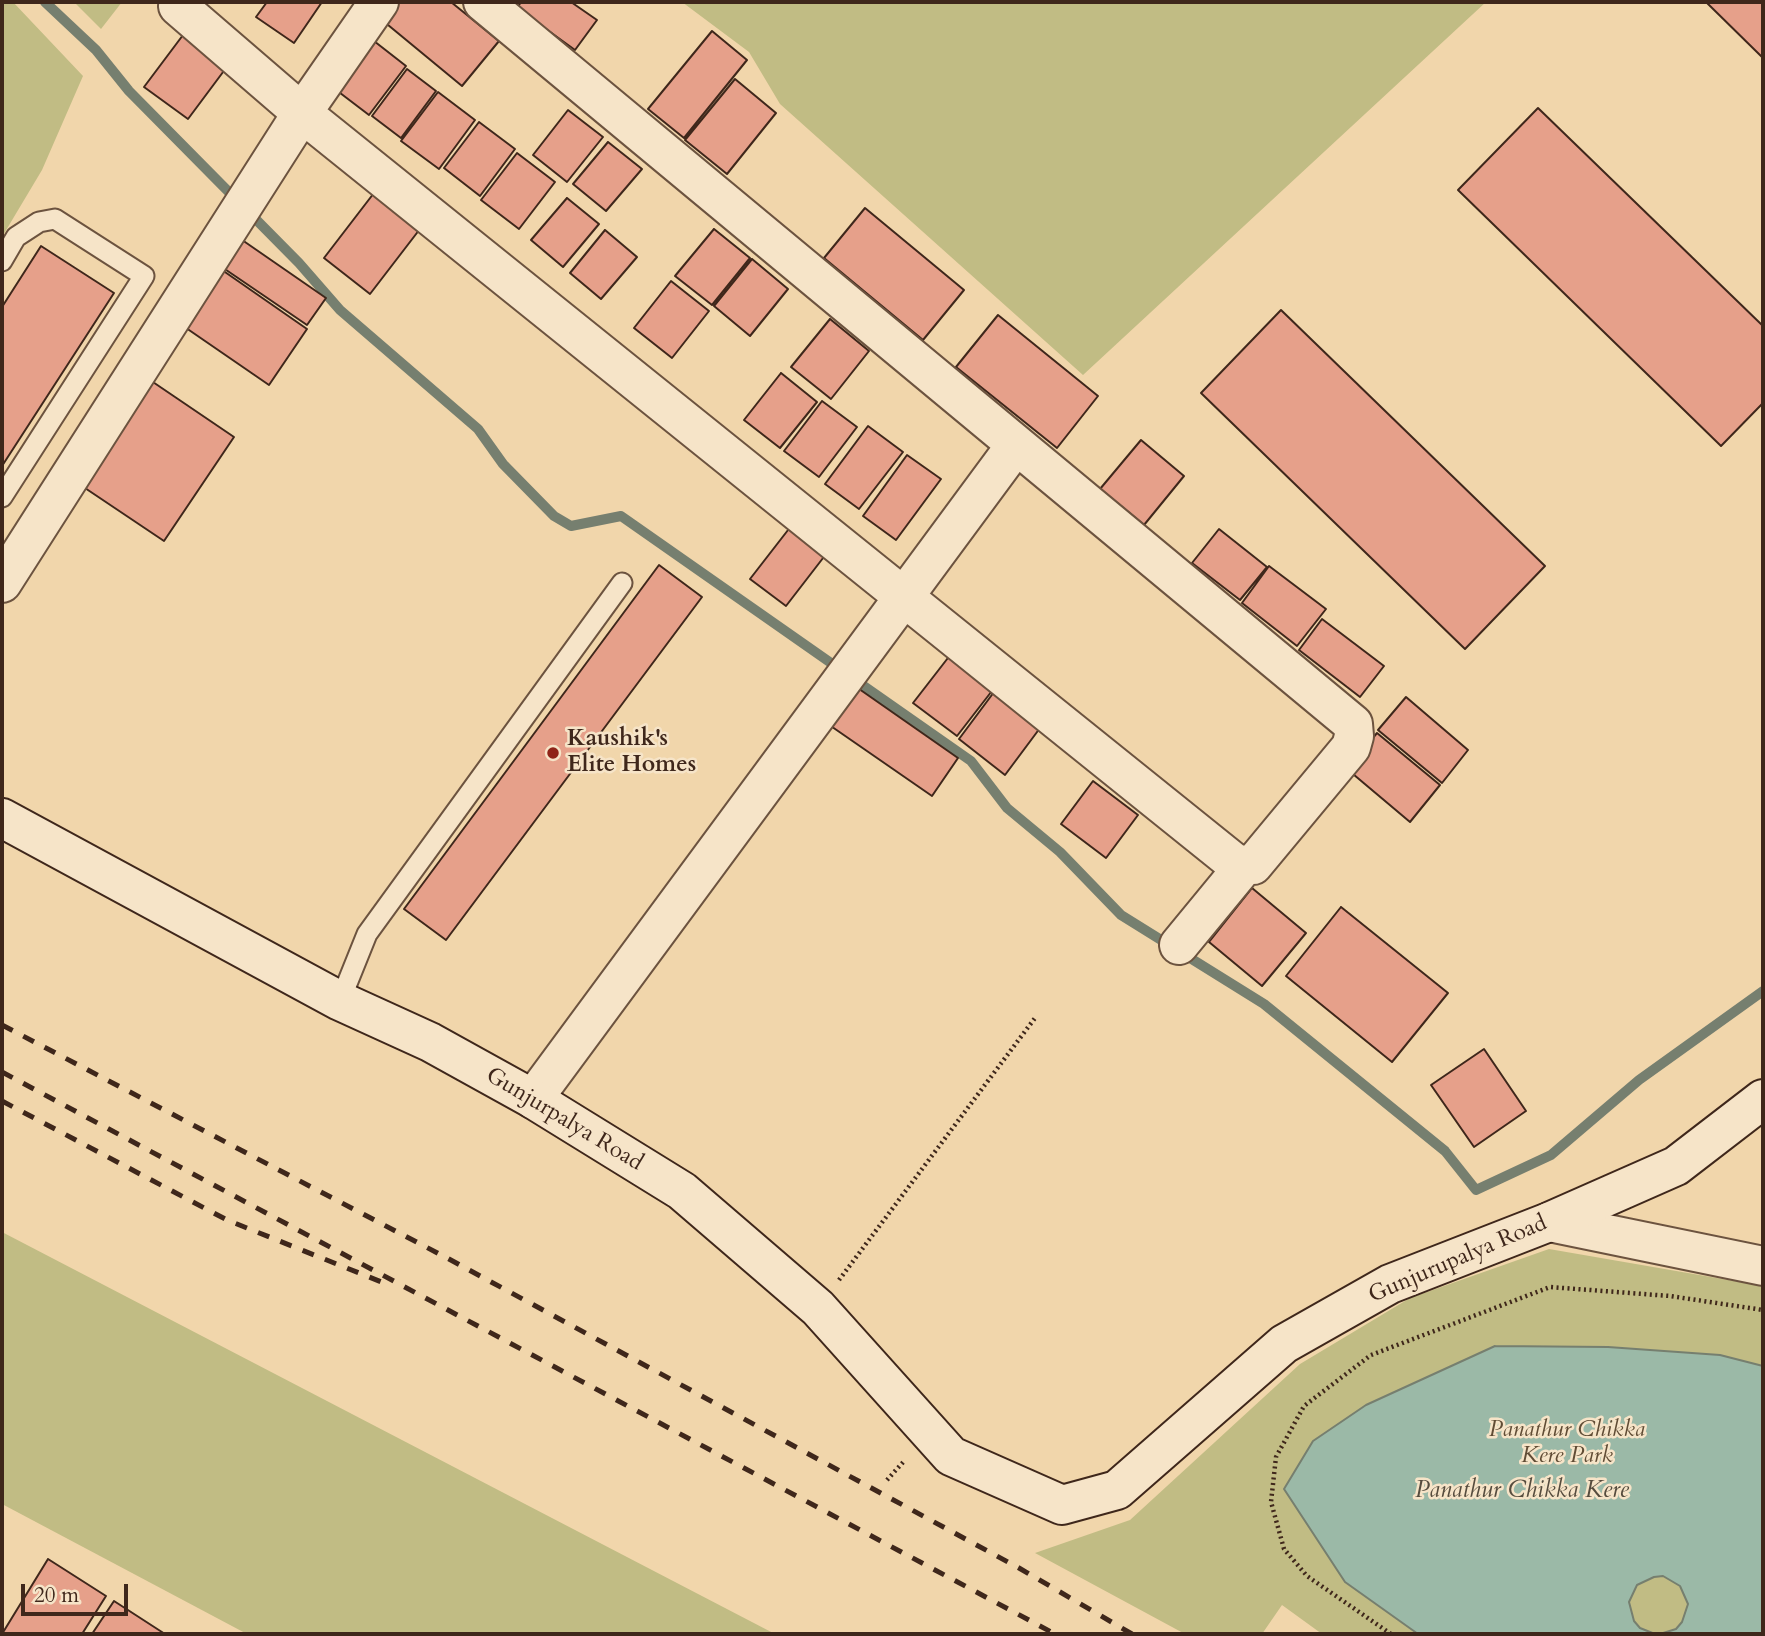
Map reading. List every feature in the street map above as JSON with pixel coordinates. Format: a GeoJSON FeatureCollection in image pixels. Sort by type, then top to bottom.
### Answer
{"type":"FeatureCollection","features":[{"type":"Feature","properties":{"kind":"street"},"geometry":{"type":"LineString","coordinates":[[2,583],[302,113],[379,2]]}},
{"type":"Feature","properties":{"kind":"street"},"geometry":{"type":"LineString","coordinates":[[178,6],[302,113],[1225,855],[1244,866],[1253,865],[1351,747],[1353,724],[483,2]]}},
{"type":"Feature","properties":{"kind":"street"},"geometry":{"type":"LineString","coordinates":[[533,1099],[1016,444]]}},
{"type":"Feature","properties":{"kind":"street","name":"Gunjurpalya Road"},"geometry":{"type":"LineString","coordinates":[[2,818],[340,1001],[430,1042],[533,1099],[682,1191],[818,1308],[951,1457],[1062,1505]]}},
{"type":"Feature","properties":{"kind":"street"},"geometry":{"type":"LineString","coordinates":[[1179,945],[1244,866]]}},
{"type":"Feature","properties":{"kind":"street","name":"Gunjurupalya Road"},"geometry":{"type":"LineString","coordinates":[[1062,1505],[1117,1490],[1284,1344],[1390,1284],[1549,1222],[1676,1166],[1763,1099]]}},
{"type":"Feature","properties":{"kind":"street"},"geometry":{"type":"LineString","coordinates":[[1549,1222],[1763,1266]]}},
{"type":"Feature","properties":{"kind":"lane"},"geometry":{"type":"LineString","coordinates":[[2,261],[16,237],[39,222],[55,219],[144,276],[2,497]]}},
{"type":"Feature","properties":{"kind":"lane"},"geometry":{"type":"LineString","coordinates":[[340,1001],[367,934],[622,583]]}},
{"type":"Feature","properties":{"kind":"path"},"geometry":{"type":"LineString","coordinates":[[818,1308],[1035,1018]]}},
{"type":"Feature","properties":{"kind":"path"},"geometry":{"type":"LineString","coordinates":[[1391,1634],[1307,1576],[1284,1549],[1271,1502],[1276,1457],[1304,1406],[1371,1356],[1550,1287],[1670,1296],[1763,1310]]}},
{"type":"Feature","properties":{"kind":"path"},"geometry":{"type":"LineString","coordinates":[[887,1480],[912,1452]]}},
{"type":"Feature","properties":{"kind":"green space"},"geometry":{"type":"Polygon","coordinates":[[[2,2],[13,2],[83,76],[42,170],[2,237],[2,2]]]}},
{"type":"Feature","properties":{"kind":"green space"},"geometry":{"type":"Polygon","coordinates":[[[74,2],[122,2],[101,29],[74,2]]]}},
{"type":"Feature","properties":{"kind":"green space"},"geometry":{"type":"Polygon","coordinates":[[[682,2],[1486,2],[1083,375],[780,104],[749,52],[682,2]]]}},
{"type":"Feature","properties":{"kind":"green space"},"geometry":{"type":"Polygon","coordinates":[[[2,1232],[775,1634],[247,1634],[2,1504],[2,1232]]]}},
{"type":"Feature","properties":{"kind":"green space","name":"Panathur Chikka Kere Park"},"geometry":{"type":"Polygon","coordinates":[[[1549,1249],[1763,1286],[1763,1634],[1322,1634],[1282,1605],[1262,1634],[1185,1634],[1035,1553],[1130,1520],[1300,1364],[1410,1298],[1549,1249]]]}},
{"type":"Feature","properties":{"kind":"water","name":"Panathur Chikka Kere"},"geometry":{"type":"Polygon","coordinates":[[[1495,1346],[1608,1347],[1720,1355],[1763,1366],[1763,1634],[1660,1634],[1676,1629],[1682,1622],[1688,1604],[1680,1586],[1663,1576],[1637,1585],[1629,1602],[1634,1621],[1640,1628],[1655,1634],[1418,1634],[1345,1582],[1284,1489],[1313,1441],[1366,1405],[1495,1346]]]}},
{"type":"Feature","properties":{"kind":"building"},"geometry":{"type":"Polygon","coordinates":[[[267,2],[322,2],[294,43],[256,17],[267,2]]]}},
{"type":"Feature","properties":{"kind":"building"},"geometry":{"type":"Polygon","coordinates":[[[397,2],[451,2],[499,41],[462,86],[382,20],[397,2]]]}},
{"type":"Feature","properties":{"kind":"building"},"geometry":{"type":"Polygon","coordinates":[[[521,2],[571,2],[597,20],[575,50],[517,8],[521,2]]]}},
{"type":"Feature","properties":{"kind":"building"},"geometry":{"type":"Polygon","coordinates":[[[1706,2],[1763,2],[1763,58],[1706,2]]]}},
{"type":"Feature","properties":{"kind":"building"},"geometry":{"type":"Polygon","coordinates":[[[189,27],[232,60],[188,119],[144,87],[189,27]]]}},
{"type":"Feature","properties":{"kind":"building"},"geometry":{"type":"Polygon","coordinates":[[[712,31],[747,60],[684,138],[648,109],[712,31]]]}},
{"type":"Feature","properties":{"kind":"building"},"geometry":{"type":"Polygon","coordinates":[[[365,34],[406,66],[369,115],[327,83],[365,34]]]}},
{"type":"Feature","properties":{"kind":"building"},"geometry":{"type":"Polygon","coordinates":[[[407,69],[436,91],[401,138],[372,116],[407,69]]]}},
{"type":"Feature","properties":{"kind":"building"},"geometry":{"type":"Polygon","coordinates":[[[735,79],[776,113],[727,174],[685,140],[735,79]]]}},
{"type":"Feature","properties":{"kind":"building"},"geometry":{"type":"Polygon","coordinates":[[[438,92],[475,120],[439,169],[401,141],[438,92]]]}},
{"type":"Feature","properties":{"kind":"building"},"geometry":{"type":"Polygon","coordinates":[[[1538,108],[1763,326],[1763,403],[1721,446],[1458,190],[1538,108]]]}},
{"type":"Feature","properties":{"kind":"building"},"geometry":{"type":"Polygon","coordinates":[[[568,110],[603,137],[567,182],[533,155],[568,110]]]}},
{"type":"Feature","properties":{"kind":"building"},"geometry":{"type":"Polygon","coordinates":[[[479,122],[515,149],[480,196],[444,168],[479,122]]]}},
{"type":"Feature","properties":{"kind":"building"},"geometry":{"type":"Polygon","coordinates":[[[608,142],[642,169],[606,211],[573,184],[608,142]]]}},
{"type":"Feature","properties":{"kind":"building"},"geometry":{"type":"Polygon","coordinates":[[[517,153],[555,182],[519,229],[481,200],[517,153]]]}},
{"type":"Feature","properties":{"kind":"building"},"geometry":{"type":"Polygon","coordinates":[[[377,189],[423,225],[370,294],[324,258],[377,189]]]}},
{"type":"Feature","properties":{"kind":"building"},"geometry":{"type":"Polygon","coordinates":[[[567,198],[599,224],[563,267],[531,240],[567,198]]]}},
{"type":"Feature","properties":{"kind":"building"},"geometry":{"type":"Polygon","coordinates":[[[865,208],[964,290],[923,340],[824,258],[865,208]]]}},
{"type":"Feature","properties":{"kind":"building"},"geometry":{"type":"Polygon","coordinates":[[[714,229],[750,258],[712,305],[675,276],[714,229]]]}},
{"type":"Feature","properties":{"kind":"building"},"geometry":{"type":"Polygon","coordinates":[[[605,230],[637,257],[601,299],[570,273],[605,230]]]}},
{"type":"Feature","properties":{"kind":"building"},"geometry":{"type":"Polygon","coordinates":[[[232,233],[326,298],[307,325],[213,261],[232,233]]]}},
{"type":"Feature","properties":{"kind":"building"},"geometry":{"type":"Polygon","coordinates":[[[41,246],[114,293],[2,466],[2,307],[41,246]]]}},
{"type":"Feature","properties":{"kind":"building"},"geometry":{"type":"Polygon","coordinates":[[[752,259],[788,289],[750,336],[714,306],[752,259]]]}},
{"type":"Feature","properties":{"kind":"building"},"geometry":{"type":"Polygon","coordinates":[[[212,263],[307,329],[269,385],[173,319],[212,263]]]}},
{"type":"Feature","properties":{"kind":"building"},"geometry":{"type":"Polygon","coordinates":[[[671,281],[709,311],[672,358],[634,328],[671,281]]]}},
{"type":"Feature","properties":{"kind":"building"},"geometry":{"type":"Polygon","coordinates":[[[1281,310],[1545,566],[1465,649],[1201,393],[1281,310]]]}},
{"type":"Feature","properties":{"kind":"building"},"geometry":{"type":"Polygon","coordinates":[[[998,315],[1098,396],[1057,448],[956,367],[998,315]]]}},
{"type":"Feature","properties":{"kind":"building"},"geometry":{"type":"Polygon","coordinates":[[[830,319],[869,351],[831,399],[791,367],[830,319]]]}},
{"type":"Feature","properties":{"kind":"building"},"geometry":{"type":"Polygon","coordinates":[[[781,373],[817,402],[780,448],[744,420],[781,373]]]}},
{"type":"Feature","properties":{"kind":"building"},"geometry":{"type":"Polygon","coordinates":[[[147,378],[234,437],[164,541],[76,482],[147,378]]]}},
{"type":"Feature","properties":{"kind":"building"},"geometry":{"type":"Polygon","coordinates":[[[822,401],[857,427],[819,477],[784,451],[822,401]]]}},
{"type":"Feature","properties":{"kind":"building"},"geometry":{"type":"Polygon","coordinates":[[[868,426],[903,452],[859,509],[825,484],[868,426]]]}},
{"type":"Feature","properties":{"kind":"building"},"geometry":{"type":"Polygon","coordinates":[[[1141,440],[1184,476],[1144,525],[1100,489],[1141,440]]]}},
{"type":"Feature","properties":{"kind":"building"},"geometry":{"type":"Polygon","coordinates":[[[907,455],[941,479],[896,540],[863,516],[907,455]]]}},
{"type":"Feature","properties":{"kind":"building"},"geometry":{"type":"Polygon","coordinates":[[[795,521],[830,549],[786,606],[750,579],[795,521]]]}},
{"type":"Feature","properties":{"kind":"building"},"geometry":{"type":"Polygon","coordinates":[[[1219,529],[1267,567],[1240,600],[1192,563],[1219,529]]]}},
{"type":"Feature","properties":{"kind":"building","name":"Kaushik's Elite Homes"},"geometry":{"type":"Polygon","coordinates":[[[659,565],[702,597],[446,940],[404,909],[659,565]]]}},
{"type":"Feature","properties":{"kind":"building"},"geometry":{"type":"Polygon","coordinates":[[[1269,566],[1326,609],[1297,646],[1242,603],[1269,566]]]}},
{"type":"Feature","properties":{"kind":"building"},"geometry":{"type":"Polygon","coordinates":[[[1322,619],[1384,666],[1360,697],[1299,650],[1322,619]]]}},
{"type":"Feature","properties":{"kind":"building"},"geometry":{"type":"Polygon","coordinates":[[[951,654],[995,687],[957,736],[913,703],[951,654]]]}},
{"type":"Feature","properties":{"kind":"building"},"geometry":{"type":"Polygon","coordinates":[[[852,684],[958,758],[932,796],[825,722],[852,684]]]}},
{"type":"Feature","properties":{"kind":"building"},"geometry":{"type":"Polygon","coordinates":[[[997,688],[1043,724],[1005,775],[959,739],[997,688]]]}},
{"type":"Feature","properties":{"kind":"building"},"geometry":{"type":"Polygon","coordinates":[[[1406,697],[1468,750],[1442,783],[1378,730],[1406,697]]]}},
{"type":"Feature","properties":{"kind":"building"},"geometry":{"type":"Polygon","coordinates":[[[1377,733],[1440,785],[1410,822],[1347,769],[1377,733]]]}},
{"type":"Feature","properties":{"kind":"building"},"geometry":{"type":"Polygon","coordinates":[[[1093,781],[1138,815],[1106,858],[1061,824],[1093,781]]]}},
{"type":"Feature","properties":{"kind":"building"},"geometry":{"type":"Polygon","coordinates":[[[1252,888],[1306,933],[1262,986],[1209,942],[1252,888]]]}},
{"type":"Feature","properties":{"kind":"building"},"geometry":{"type":"Polygon","coordinates":[[[1341,907],[1448,993],[1392,1062],[1286,976],[1341,907]]]}},
{"type":"Feature","properties":{"kind":"building"},"geometry":{"type":"Polygon","coordinates":[[[1484,1049],[1526,1111],[1474,1147],[1431,1085],[1484,1049]]]}},
{"type":"Feature","properties":{"kind":"building"},"geometry":{"type":"Polygon","coordinates":[[[48,1559],[106,1596],[82,1634],[2,1634],[48,1559]]]}},
{"type":"Feature","properties":{"kind":"building"},"geometry":{"type":"Polygon","coordinates":[[[114,1601],[165,1634],[92,1634],[114,1601]]]}},
{"type":"Feature","properties":{"kind":"waterway"},"geometry":{"type":"LineString","coordinates":[[45,2],[96,50],[129,91],[299,263],[340,310],[478,429],[503,464],[554,516],[571,526],[621,516],[971,761],[1007,808],[1060,852],[1121,915],[1264,1004],[1445,1151],[1476,1190],[1551,1155],[1639,1080],[1763,991]]}},
{"type":"Feature","properties":{"kind":"railway"},"geometry":{"type":"LineString","coordinates":[[2,1025],[447,1258],[1019,1568],[1132,1634]]}},
{"type":"Feature","properties":{"kind":"railway"},"geometry":{"type":"LineString","coordinates":[[2,1072],[1055,1634]]}},
{"type":"Feature","properties":{"kind":"railway"},"geometry":{"type":"LineString","coordinates":[[2,1101],[227,1220],[384,1283]]}},
{"type":"Feature","properties":{"kind":"place","name":"Kaushik's Elite Homes"},"geometry":{"type":"Point","coordinates":[553,753]}}]}
